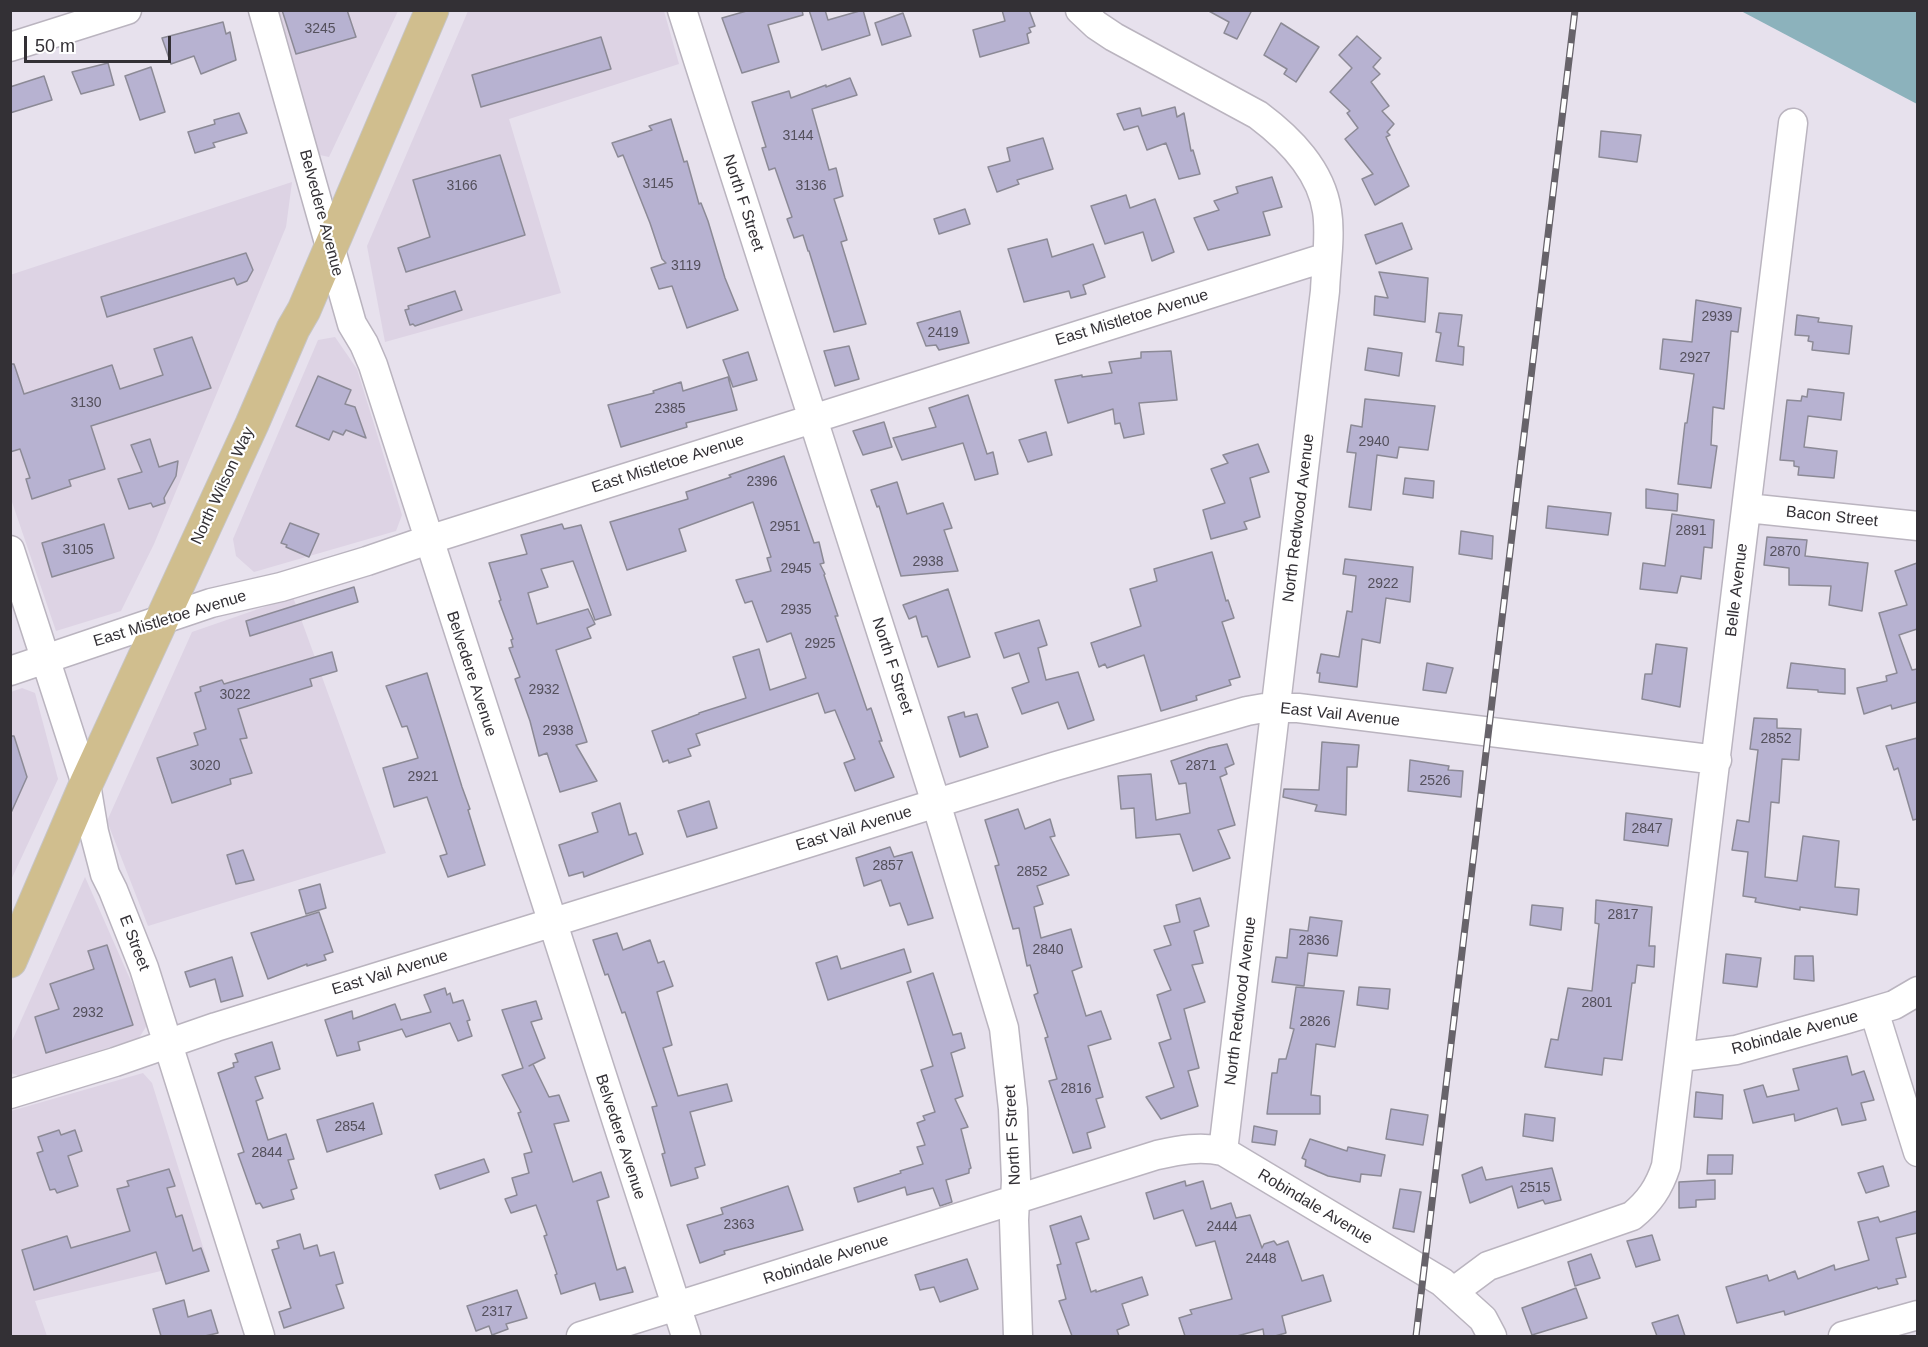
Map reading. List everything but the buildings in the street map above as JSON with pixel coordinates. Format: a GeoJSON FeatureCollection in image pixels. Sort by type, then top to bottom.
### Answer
{"type":"FeatureCollection","features":[{"type":"Feature","properties":{"kind":"main road","name":"North Wilson Way"},"geometry":{"type":"LineString","coordinates":[[10,961],[86,784],[293,329],[304,310],[432,10]]}},
{"type":"Feature","properties":{"kind":"street"},"geometry":{"type":"LineString","coordinates":[[10,47],[127,10]]}},
{"type":"Feature","properties":{"kind":"street","name":"Belvedere Avenue"},"geometry":{"type":"LineString","coordinates":[[263,10],[352,324],[364,344],[372,365],[686,1336]]}},
{"type":"Feature","properties":{"kind":"street","name":"North F Street"},"geometry":{"type":"LineString","coordinates":[[682,10],[936,803],[1004,1028],[1013,1108],[1018,1336]]}},
{"type":"Feature","properties":{"kind":"street","name":"North Redwood Avenue"},"geometry":{"type":"LineString","coordinates":[[1080,10],[1096,26],[1114,37],[1258,115],[1279,130],[1306,161],[1320,187],[1328,214],[1325,291],[1223,1152]]}},
{"type":"Feature","properties":{"kind":"street","name":"Belle Avenue"},"geometry":{"type":"LineString","coordinates":[[1681,1057],[1793,123]]}},
{"type":"Feature","properties":{"kind":"street","name":"East Mistletoe Avenue"},"geometry":{"type":"LineString","coordinates":[[10,671],[211,603],[280,587],[367,561],[1327,257]]}},
{"type":"Feature","properties":{"kind":"street","name":"Bacon Street"},"geometry":{"type":"LineString","coordinates":[[1747,508],[1917,526]]}},
{"type":"Feature","properties":{"kind":"street","name":"E Street"},"geometry":{"type":"LineString","coordinates":[[10,550],[86,784],[94,832],[105,874],[144,968],[260,1336]]}},
{"type":"Feature","properties":{"kind":"street","name":"East Vail Avenue"},"geometry":{"type":"LineString","coordinates":[[10,1094],[936,803],[1247,711],[1298,708],[1717,760]]}},
{"type":"Feature","properties":{"kind":"street","name":"Robindale Avenue"},"geometry":{"type":"LineString","coordinates":[[1681,1057],[1736,1050],[1894,1005],[1917,991]]}},
{"type":"Feature","properties":{"kind":"street"},"geometry":{"type":"LineString","coordinates":[[1874,1011],[1917,1152]]}},
{"type":"Feature","properties":{"kind":"street"},"geometry":{"type":"LineString","coordinates":[[1453,1293],[1488,1266],[1619,1222],[1632,1216],[1646,1205],[1660,1185],[1666,1166],[1681,1057]]}},
{"type":"Feature","properties":{"kind":"street","name":"Robindale Avenue"},"geometry":{"type":"LineString","coordinates":[[581,1336],[1157,1155],[1191,1148],[1206,1148],[1223,1152],[1442,1282],[1483,1319],[1492,1336]]}},
{"type":"Feature","properties":{"kind":"street"},"geometry":{"type":"LineString","coordinates":[[1843,1336],[1917,1315]]}},
{"type":"Feature","properties":{"kind":"shaded area"},"geometry":{"type":"Polygon","coordinates":[[[273,11],[398,11],[329,157],[320,155],[273,11]]]}},
{"type":"Feature","properties":{"kind":"shaded area"},"geometry":{"type":"Polygon","coordinates":[[[468,11],[664,11],[679,64],[509,119],[561,293],[385,342],[367,246],[468,11]]]}},
{"type":"Feature","properties":{"kind":"shaded area"},"geometry":{"type":"Polygon","coordinates":[[[292,182],[286,227],[154,544],[121,611],[56,631],[11,499],[10,275],[292,182]]]}},
{"type":"Feature","properties":{"kind":"shaded area"},"geometry":{"type":"Polygon","coordinates":[[[335,337],[357,369],[402,515],[396,531],[254,572],[236,556],[233,539],[318,340],[335,337]]]}},
{"type":"Feature","properties":{"kind":"shaded area"},"geometry":{"type":"Polygon","coordinates":[[[293,597],[386,853],[148,926],[107,821],[192,632],[293,597]]]}},
{"type":"Feature","properties":{"kind":"shaded area"},"geometry":{"type":"Polygon","coordinates":[[[22,688],[35,693],[58,779],[11,880],[11,692],[22,688]]]}},
{"type":"Feature","properties":{"kind":"shaded area"},"geometry":{"type":"Polygon","coordinates":[[[85,877],[149,1022],[139,1038],[19,1076],[11,1073],[11,1043],[85,877]]]}},
{"type":"Feature","properties":{"kind":"shaded area"},"geometry":{"type":"Polygon","coordinates":[[[143,1073],[152,1083],[207,1260],[35,1301],[47,1336],[11,1336],[11,1111],[143,1073]]]}},
{"type":"Feature","properties":{"kind":"water"},"geometry":{"type":"Polygon","coordinates":[[[1741,11],[1917,11],[1917,104],[1741,11]]]}},
{"type":"Feature","properties":{"kind":"railway"},"geometry":{"type":"LineString","coordinates":[[1416,1336],[1575,10]]}}]}
